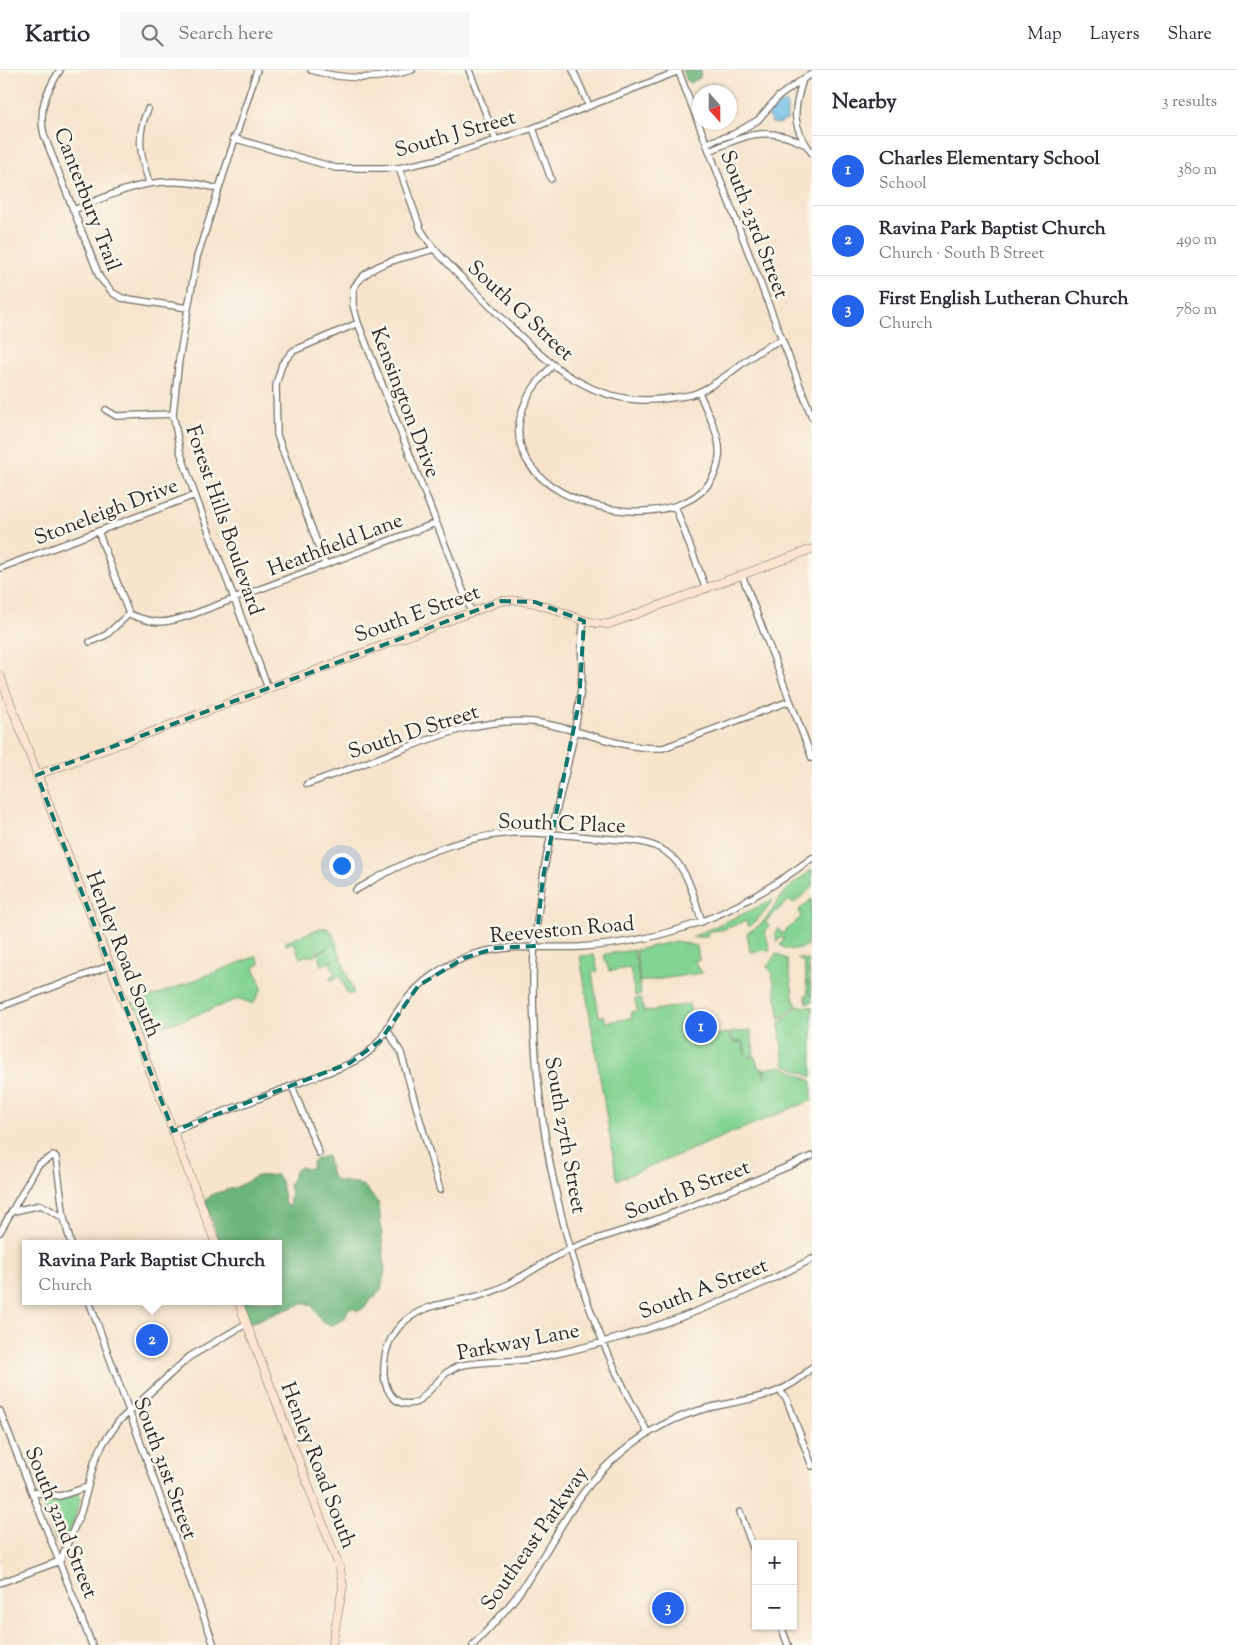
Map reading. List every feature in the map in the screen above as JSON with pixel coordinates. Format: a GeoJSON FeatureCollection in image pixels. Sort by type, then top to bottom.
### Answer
{"type":"FeatureCollection","features":[{"type":"Feature","properties":{"kind":"street","name":"Canterbury Trail"},"geometry":{"type":"LineString","coordinates":[[60,70],[44,98],[41,123],[98,274],[113,294],[129,300],[188,308]]}},
{"type":"Feature","properties":{"kind":"street","name":"Forest Hills Boulevard"},"geometry":{"type":"LineString","coordinates":[[257,70],[233,138],[200,243],[179,360],[173,414],[180,450],[195,495],[268,688]]}},
{"type":"Feature","properties":{"kind":"street"},"geometry":{"type":"LineString","coordinates":[[311,70],[333,75],[365,78],[412,70]]}},
{"type":"Feature","properties":{"kind":"street"},"geometry":{"type":"LineString","coordinates":[[364,70],[365,78]]}},
{"type":"Feature","properties":{"kind":"street"},"geometry":{"type":"LineString","coordinates":[[469,70],[496,140]]}},
{"type":"Feature","properties":{"kind":"street"},"geometry":{"type":"LineString","coordinates":[[573,70],[589,106]]}},
{"type":"Feature","properties":{"kind":"street","name":"South J Street"},"geometry":{"type":"LineString","coordinates":[[233,138],[336,168],[399,168],[435,160],[533,128],[678,71]]}},
{"type":"Feature","properties":{"kind":"street","name":"South 23rd Street"},"geometry":{"type":"LineString","coordinates":[[678,71],[812,417]]}},
{"type":"Feature","properties":{"kind":"street"},"geometry":{"type":"LineString","coordinates":[[706,143],[734,134],[758,120],[778,97],[812,74]]}},
{"type":"Feature","properties":{"kind":"street"},"geometry":{"type":"LineString","coordinates":[[803,79],[797,100],[795,124],[804,144],[812,153]]}},
{"type":"Feature","properties":{"kind":"street"},"geometry":{"type":"LineString","coordinates":[[148,109],[141,126],[140,146],[149,182]]}},
{"type":"Feature","properties":{"kind":"street"},"geometry":{"type":"LineString","coordinates":[[533,128],[552,179]]}},
{"type":"Feature","properties":{"kind":"street"},"geometry":{"type":"LineString","coordinates":[[710,151],[756,134],[767,132],[791,137],[804,144]]}},
{"type":"Feature","properties":{"kind":"street","name":"South G Street"},"geometry":{"type":"LineString","coordinates":[[399,168],[421,230],[434,249],[552,366],[586,386],[625,399],[652,400],[698,392],[724,377],[755,352],[782,340]]}},
{"type":"Feature","properties":{"kind":"street"},"geometry":{"type":"LineString","coordinates":[[73,210],[149,182],[188,182],[218,189]]}},
{"type":"Feature","properties":{"kind":"street","name":"Kensington Drive"},"geometry":{"type":"LineString","coordinates":[[434,249],[382,264],[364,275],[353,289],[353,305],[358,323],[471,611]]}},
{"type":"Feature","properties":{"kind":"street"},"geometry":{"type":"LineString","coordinates":[[325,564],[277,435],[276,385],[282,364],[293,351],[358,323]]}},
{"type":"Feature","properties":{"kind":"street"},"geometry":{"type":"LineString","coordinates":[[552,366],[527,397],[519,422],[521,444],[525,457],[540,479],[561,493],[598,506],[640,511],[675,506],[696,497],[707,488],[714,477],[719,459],[717,438],[698,392]]}},
{"type":"Feature","properties":{"kind":"street"},"geometry":{"type":"LineString","coordinates":[[106,410],[116,416],[173,414]]}},
{"type":"Feature","properties":{"kind":"street","name":"Stoneleigh Drive"},"geometry":{"type":"LineString","coordinates":[[0,568],[195,495]]}},
{"type":"Feature","properties":{"kind":"street"},"geometry":{"type":"LineString","coordinates":[[675,506],[706,589]]}},
{"type":"Feature","properties":{"kind":"street","name":"Heathfield Lane"},"geometry":{"type":"LineString","coordinates":[[130,614],[157,624],[169,622],[436,523]]}},
{"type":"Feature","properties":{"kind":"street"},"geometry":{"type":"LineString","coordinates":[[90,642],[106,635],[130,614],[98,531]]}},
{"type":"Feature","properties":{"kind":"street","name":"South E Street"},"geometry":{"type":"LineString","coordinates":[[37,775],[501,601],[524,600],[552,607],[584,620],[600,624],[618,622],[812,550]]}},
{"type":"Feature","properties":{"kind":"street"},"geometry":{"type":"LineString","coordinates":[[742,576],[812,758]]}},
{"type":"Feature","properties":{"kind":"street","name":"South 27th Street"},"geometry":{"type":"LineString","coordinates":[[584,620],[581,634],[582,676],[575,730],[543,877],[533,979],[534,1034],[540,1106],[555,1188],[571,1249],[602,1341],[630,1402],[648,1433]]}},
{"type":"Feature","properties":{"kind":"street","name":"Henley Road South"},"geometry":{"type":"LineString","coordinates":[[0,676],[215,1240]]}},
{"type":"Feature","properties":{"kind":"street","name":"South D Street"},"geometry":{"type":"LineString","coordinates":[[307,784],[469,727],[504,722],[530,722],[575,730],[641,748],[663,748],[790,701]]}},
{"type":"Feature","properties":{"kind":"street","name":"South C Place"},"geometry":{"type":"LineString","coordinates":[[356,890],[400,865],[456,843],[514,833],[551,834],[647,843],[667,852],[683,871],[702,922]]}},
{"type":"Feature","properties":{"kind":"street","name":"Reeveston Road"},"geometry":{"type":"LineString","coordinates":[[174,1131],[350,1063],[380,1041],[396,1014],[418,986],[442,969],[464,958],[496,948],[569,947],[633,942],[702,922],[756,898],[812,858]]}},
{"type":"Feature","properties":{"kind":"street"},"geometry":{"type":"LineString","coordinates":[[0,1007],[109,966]]}},
{"type":"Feature","properties":{"kind":"street"},"geometry":{"type":"LineString","coordinates":[[387,1029],[401,1053],[440,1190]]}},
{"type":"Feature","properties":{"kind":"street"},"geometry":{"type":"LineString","coordinates":[[292,1086],[319,1153]]}},
{"type":"Feature","properties":{"kind":"street","name":"South B Street"},"geometry":{"type":"LineString","coordinates":[[571,1249],[710,1200],[812,1156]]}},
{"type":"Feature","properties":{"kind":"street"},"geometry":{"type":"LineString","coordinates":[[0,1232],[14,1211],[38,1165],[50,1157],[56,1157],[64,1218],[70,1240]]}},
{"type":"Feature","properties":{"kind":"street"},"geometry":{"type":"LineString","coordinates":[[14,1211],[41,1205],[64,1218]]}},
{"type":"Feature","properties":{"kind":"street","name":"Parkway Lane"},"geometry":{"type":"LineString","coordinates":[[571,1249],[492,1292],[430,1306],[410,1317],[390,1337],[386,1347],[384,1366],[386,1390],[396,1401],[413,1404],[421,1399],[446,1373],[458,1366],[538,1358],[602,1341]]}},
{"type":"Feature","properties":{"kind":"street","name":"South A Street"},"geometry":{"type":"LineString","coordinates":[[602,1341],[719,1303],[775,1279],[812,1259]]}},
{"type":"Feature","properties":{"kind":"street","name":"South 31st Street"},"geometry":{"type":"LineString","coordinates":[[90,1305],[214,1645]]}},
{"type":"Feature","properties":{"kind":"street","name":"Henley Road South"},"geometry":{"type":"LineString","coordinates":[[239,1305],[340,1568],[343,1586],[332,1645]]}},
{"type":"Feature","properties":{"kind":"street"},"geometry":{"type":"LineString","coordinates":[[0,1583],[60,1561],[81,1512],[87,1487],[104,1442],[119,1420],[188,1357],[246,1324]]}},
{"type":"Feature","properties":{"kind":"street","name":"Southeast Parkway"},"geometry":{"type":"LineString","coordinates":[[473,1645],[517,1597],[581,1495],[615,1458],[662,1425],[707,1408],[781,1392],[812,1367]]}},
{"type":"Feature","properties":{"kind":"street"},"geometry":{"type":"LineString","coordinates":[[781,1392],[787,1400],[812,1466]]}},
{"type":"Feature","properties":{"kind":"street","name":"South 32nd Street"},"geometry":{"type":"LineString","coordinates":[[0,1411],[92,1645]]}},
{"type":"Feature","properties":{"kind":"street"},"geometry":{"type":"LineString","coordinates":[[32,1492],[60,1496],[87,1487]]}},
{"type":"Feature","properties":{"kind":"street"},"geometry":{"type":"LineString","coordinates":[[740,1512],[752,1545]]}},
{"type":"Feature","properties":{"kind":"street"},"geometry":{"type":"LineString","coordinates":[[782,1630],[788,1645]]}},
{"type":"Feature","properties":{"kind":"highlighted area"},"geometry":{"type":"Polygon","coordinates":[[[501,601],[535,602],[584,621],[579,703],[543,877],[536,946],[496,948],[464,958],[418,986],[380,1041],[350,1063],[173,1131],[37,775],[501,601]]]}},
{"type":"Feature","properties":{"kind":"green space"},"geometry":{"type":"Polygon","coordinates":[[[682,70],[701,70],[700,78],[690,83],[687,81],[682,70]]]}},
{"type":"Feature","properties":{"kind":"green space"},"geometry":{"type":"Polygon","coordinates":[[[812,870],[812,887],[794,903],[788,901],[765,922],[769,925],[765,933],[770,949],[768,952],[766,950],[750,952],[747,933],[762,923],[790,887],[812,870]]]}},
{"type":"Feature","properties":{"kind":"green space"},"geometry":{"type":"Polygon","coordinates":[[[812,899],[807,946],[786,949],[780,945],[784,939],[781,937],[777,942],[775,932],[779,928],[782,934],[801,917],[799,910],[812,899]]]}},
{"type":"Feature","properties":{"kind":"green space"},"geometry":{"type":"Polygon","coordinates":[[[773,900],[765,912],[750,926],[747,925],[746,921],[722,930],[709,931],[707,937],[692,937],[773,900]]]}},
{"type":"Feature","properties":{"kind":"green space"},"geometry":{"type":"Polygon","coordinates":[[[320,928],[328,928],[332,932],[354,993],[348,995],[340,976],[331,980],[329,977],[335,974],[330,963],[333,961],[322,965],[318,953],[328,948],[309,957],[308,955],[300,958],[294,942],[286,945],[286,942],[320,928]]]}},
{"type":"Feature","properties":{"kind":"green space"},"geometry":{"type":"Polygon","coordinates":[[[676,941],[697,946],[699,960],[694,961],[702,973],[640,982],[636,950],[676,941]]]}},
{"type":"Feature","properties":{"kind":"green space"},"geometry":{"type":"Polygon","coordinates":[[[634,950],[641,995],[635,996],[630,968],[609,971],[604,956],[605,954],[634,950]]]}},
{"type":"Feature","properties":{"kind":"green space"},"geometry":{"type":"Polygon","coordinates":[[[776,954],[787,959],[794,1000],[797,1005],[780,1020],[772,972],[767,967],[776,954]]]}},
{"type":"Feature","properties":{"kind":"green space"},"geometry":{"type":"Polygon","coordinates":[[[594,955],[598,971],[592,972],[599,1016],[604,1016],[606,1022],[632,1018],[631,1012],[637,1011],[635,999],[641,998],[644,1012],[689,1004],[693,1022],[688,1023],[690,1034],[696,1033],[695,1029],[712,1028],[714,1035],[727,1033],[734,1043],[742,1042],[735,1042],[729,1033],[751,1030],[754,1055],[749,1057],[755,1057],[759,1069],[763,1068],[764,1077],[766,1077],[764,1069],[782,1066],[812,1081],[812,1100],[617,1180],[580,956],[594,955]]]}},
{"type":"Feature","properties":{"kind":"green space"},"geometry":{"type":"Polygon","coordinates":[[[257,956],[260,964],[254,967],[262,988],[253,1004],[240,999],[171,1024],[157,1027],[139,1025],[130,1005],[257,956]]]}},
{"type":"Feature","properties":{"kind":"green space"},"geometry":{"type":"Polygon","coordinates":[[[797,958],[808,960],[812,1002],[807,1003],[805,995],[808,994],[804,963],[797,958]]]}},
{"type":"Feature","properties":{"kind":"green space"},"geometry":{"type":"Polygon","coordinates":[[[798,1006],[812,1007],[812,1077],[784,1064],[779,1024],[798,1006]]]}},
{"type":"Feature","properties":{"kind":"green space"},"geometry":{"type":"Polygon","coordinates":[[[327,1156],[332,1176],[337,1181],[364,1186],[379,1204],[385,1269],[381,1289],[365,1308],[358,1311],[352,1308],[348,1310],[345,1318],[333,1325],[323,1323],[312,1305],[304,1303],[250,1323],[243,1305],[282,1305],[282,1240],[219,1240],[205,1201],[213,1194],[237,1187],[257,1176],[277,1175],[281,1181],[285,1204],[289,1207],[291,1193],[289,1185],[296,1170],[301,1167],[307,1169],[313,1167],[312,1162],[327,1156]]]}},
{"type":"Feature","properties":{"kind":"green space"},"geometry":{"type":"Polygon","coordinates":[[[79,1493],[81,1497],[72,1526],[63,1543],[57,1542],[41,1504],[41,1499],[65,1499],[79,1493]]]}},
{"type":"Feature","properties":{"kind":"water"},"geometry":{"type":"Polygon","coordinates":[[[787,102],[787,120],[778,124],[772,123],[768,116],[776,107],[787,102]]]}},
{"type":"Feature","properties":{"kind":"place","name":"Charles Elementary School"},"geometry":{"type":"Point","coordinates":[701,1027]}},
{"type":"Feature","properties":{"kind":"place","name":"Ravina Park Baptist Church"},"geometry":{"type":"Point","coordinates":[152,1340]}},
{"type":"Feature","properties":{"kind":"place","name":"First English Lutheran Church"},"geometry":{"type":"Point","coordinates":[668,1608]}}]}
